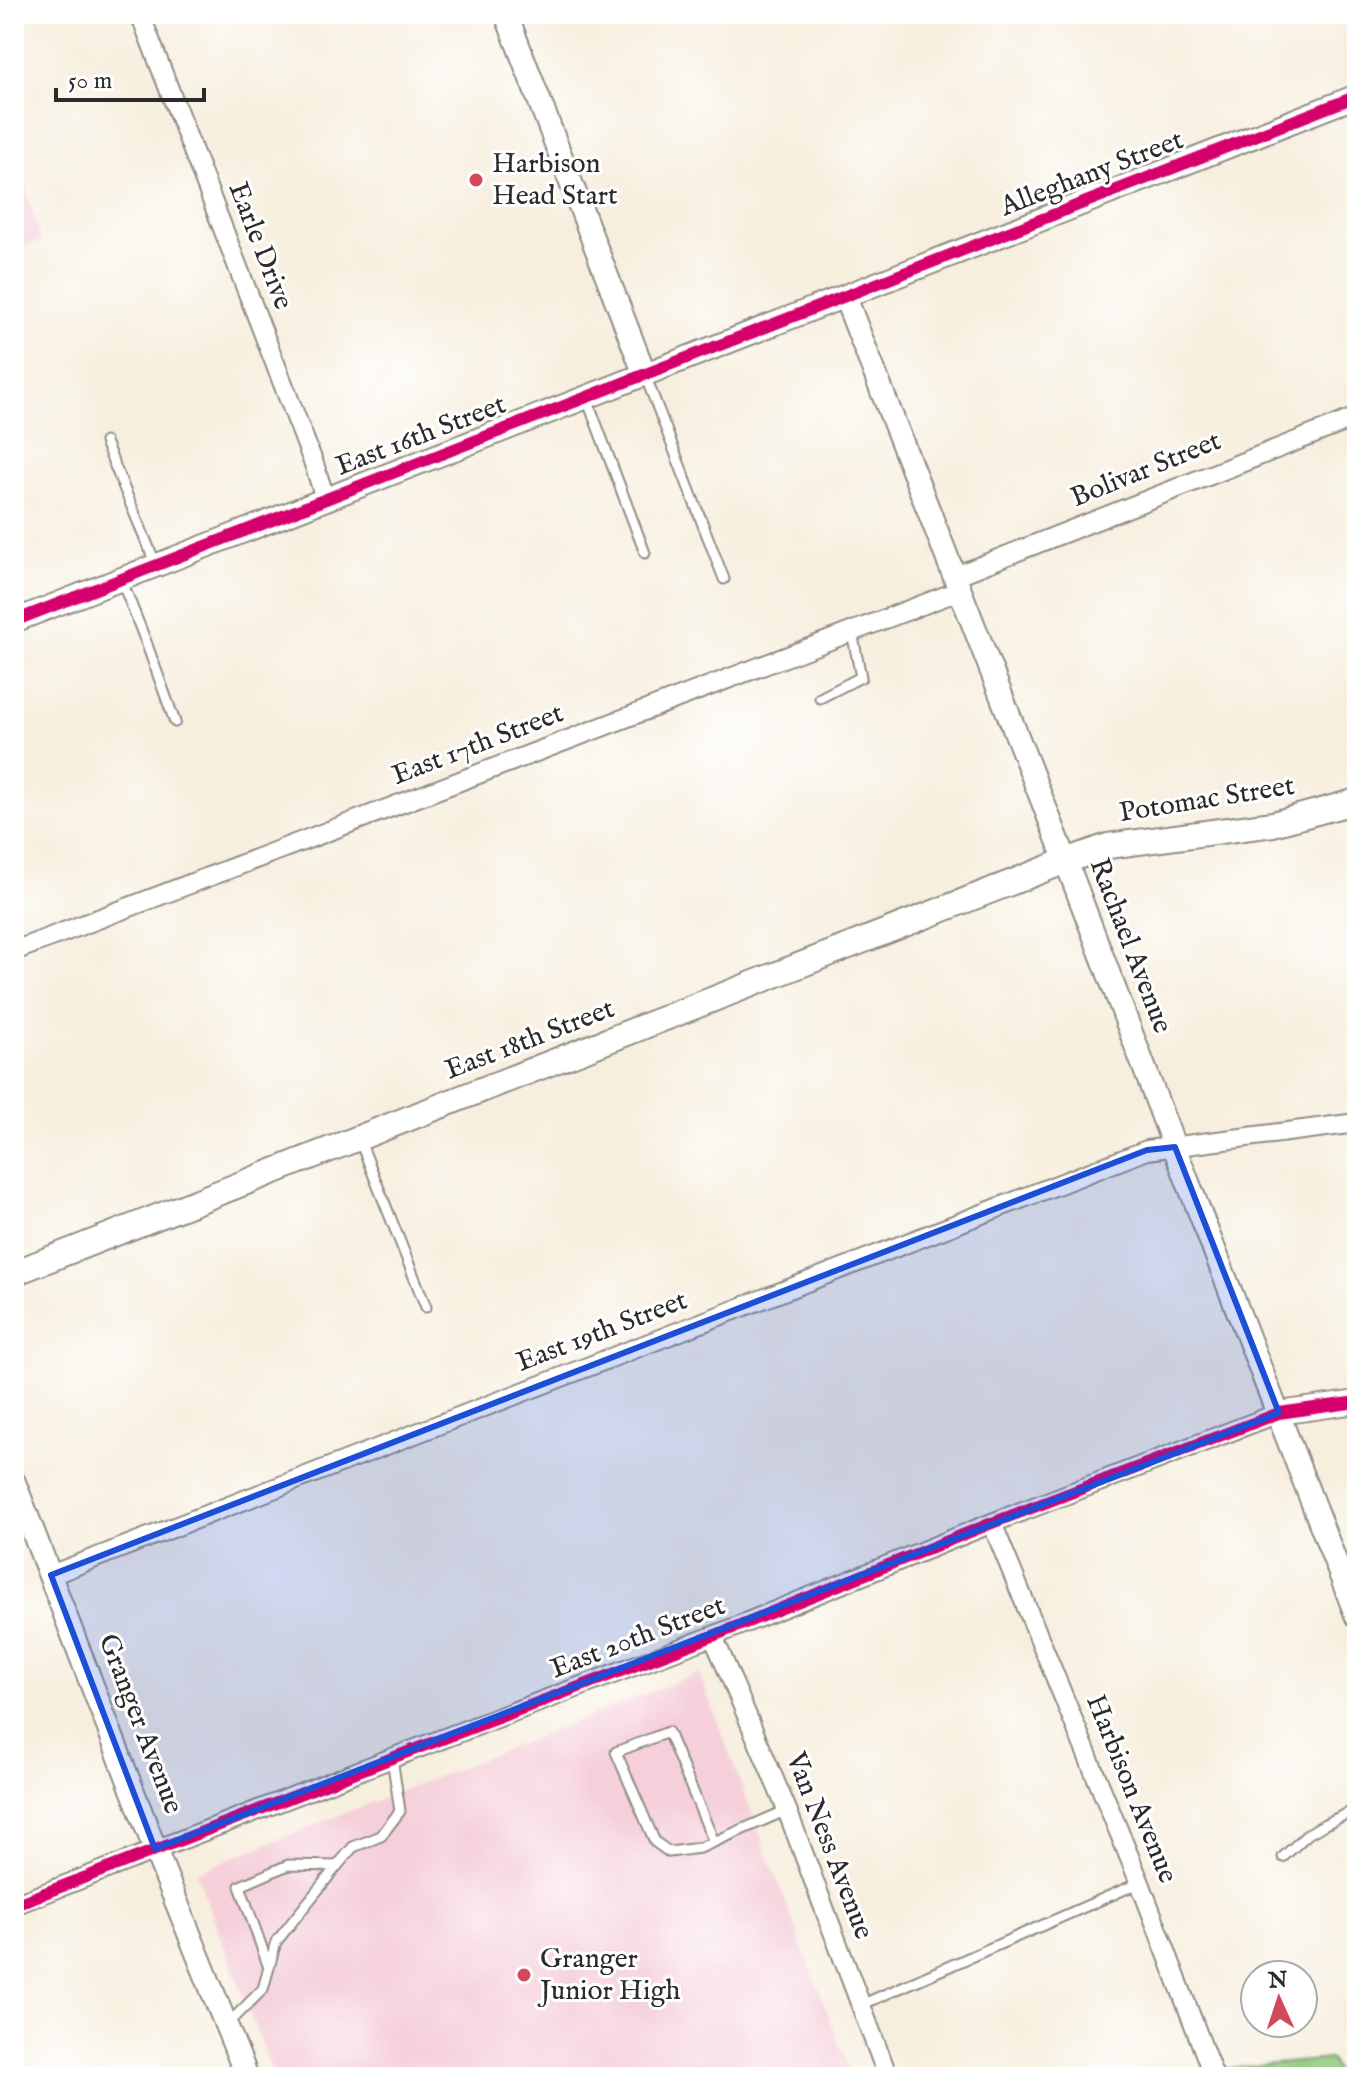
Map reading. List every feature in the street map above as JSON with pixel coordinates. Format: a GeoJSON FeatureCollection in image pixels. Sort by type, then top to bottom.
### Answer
{"type":"FeatureCollection","features":[{"type":"Feature","properties":{"kind":"main road","name":"Potomac Street"},"geometry":{"type":"LineString","coordinates":[[1066,861],[1108,846],[1273,824],[1357,801]]}},
{"type":"Feature","properties":{"kind":"main road","name":"East 18th Street"},"geometry":{"type":"LineString","coordinates":[[14,1273],[733,994],[1066,861]]}},
{"type":"Feature","properties":{"kind":"street","name":"Earle Drive"},"geometry":{"type":"LineString","coordinates":[[140,14],[325,498]]}},
{"type":"Feature","properties":{"kind":"street"},"geometry":{"type":"LineString","coordinates":[[506,14],[645,375]]}},
{"type":"Feature","properties":{"kind":"street","name":"Alleghany Street"},"geometry":{"type":"LineString","coordinates":[[845,297],[1357,96]]}},
{"type":"Feature","properties":{"kind":"street","name":"East 16th Street"},"geometry":{"type":"LineString","coordinates":[[14,621],[845,297]]}},
{"type":"Feature","properties":{"kind":"street","name":"Rachael Avenue"},"geometry":{"type":"LineString","coordinates":[[845,297],[1357,1617]]}},
{"type":"Feature","properties":{"kind":"street","name":"Bolivar Street"},"geometry":{"type":"LineString","coordinates":[[958,583],[1357,417]]}},
{"type":"Feature","properties":{"kind":"street","name":"East 17th Street"},"geometry":{"type":"LineString","coordinates":[[14,951],[852,632],[958,583]]}},
{"type":"Feature","properties":{"kind":"street","name":"East 19th Street"},"geometry":{"type":"LineString","coordinates":[[51,1575],[1147,1150],[1357,1123]]}},
{"type":"Feature","properties":{"kind":"street"},"geometry":{"type":"LineString","coordinates":[[1279,1413],[1357,1402]]}},
{"type":"Feature","properties":{"kind":"street","name":"East 20th Street"},"geometry":{"type":"LineString","coordinates":[[14,1905],[713,1636],[992,1523],[1279,1413]]}},
{"type":"Feature","properties":{"kind":"street","name":"Granger Avenue"},"geometry":{"type":"LineString","coordinates":[[14,1482],[18,1506],[51,1575],[155,1849],[247,2077]]}},
{"type":"Feature","properties":{"kind":"street","name":"Harbison Avenue"},"geometry":{"type":"LineString","coordinates":[[992,1523],[1140,1883],[1214,2077]]}},
{"type":"Feature","properties":{"kind":"street","name":"Van Ness Avenue"},"geometry":{"type":"LineString","coordinates":[[713,1636],[787,1810],[888,2077]]}},
{"type":"Feature","properties":{"kind":"lane"},"geometry":{"type":"LineString","coordinates":[[645,375],[724,579]]}},
{"type":"Feature","properties":{"kind":"lane"},"geometry":{"type":"LineString","coordinates":[[587,399],[645,553]]}},
{"type":"Feature","properties":{"kind":"lane"},"geometry":{"type":"LineString","coordinates":[[105,442],[156,565]]}},
{"type":"Feature","properties":{"kind":"lane"},"geometry":{"type":"LineString","coordinates":[[121,579],[175,722]]}},
{"type":"Feature","properties":{"kind":"lane"},"geometry":{"type":"LineString","coordinates":[[820,698],[861,677],[852,632]]}},
{"type":"Feature","properties":{"kind":"lane"},"geometry":{"type":"LineString","coordinates":[[359,1137],[426,1307]]}},
{"type":"Feature","properties":{"kind":"lane"},"geometry":{"type":"LineString","coordinates":[[714,1842],[668,1732],[616,1752],[655,1842],[669,1852],[700,1848],[714,1842],[787,1810]]}},
{"type":"Feature","properties":{"kind":"lane"},"geometry":{"type":"LineString","coordinates":[[227,2025],[263,1989],[276,1942],[337,1866],[353,1847],[381,1836],[400,1811],[392,1758]]}},
{"type":"Feature","properties":{"kind":"lane"},"geometry":{"type":"LineString","coordinates":[[1283,1857],[1308,1834],[1357,1809]]}},
{"type":"Feature","properties":{"kind":"lane"},"geometry":{"type":"LineString","coordinates":[[269,1969],[240,1886],[288,1865],[337,1866]]}},
{"type":"Feature","properties":{"kind":"lane"},"geometry":{"type":"LineString","coordinates":[[861,2005],[1140,1883]]}},
{"type":"Feature","properties":{"kind":"highlighted area"},"geometry":{"type":"Polygon","coordinates":[[[1175,1147],[1279,1413],[155,1849],[51,1575],[1147,1150],[1175,1147]]]}},
{"type":"Feature","properties":{"kind":"shaded area"},"geometry":{"type":"Polygon","coordinates":[[[14,143],[41,241],[14,249],[14,143]]]}},
{"type":"Feature","properties":{"kind":"shaded area","name":"Granger Junior High"},"geometry":{"type":"Polygon","coordinates":[[[699,1673],[852,2077],[274,2077],[196,1872],[699,1673]]]}},
{"type":"Feature","properties":{"kind":"green space"},"geometry":{"type":"Polygon","coordinates":[[[1330,2059],[1339,2077],[1222,2077],[1218,2069],[1330,2059]]]}},
{"type":"Feature","properties":{"kind":"cycle path"},"geometry":{"type":"LineString","coordinates":[[14,621],[1357,96]]}},
{"type":"Feature","properties":{"kind":"cycle path"},"geometry":{"type":"LineString","coordinates":[[14,1905],[713,1636],[992,1523],[1279,1413],[1357,1402]]}},
{"type":"Feature","properties":{"kind":"place","name":"Harbison Head Start"},"geometry":{"type":"Point","coordinates":[476,180]}},
{"type":"Feature","properties":{"kind":"place","name":"Granger Junior High"},"geometry":{"type":"Point","coordinates":[524,1975]}}]}
